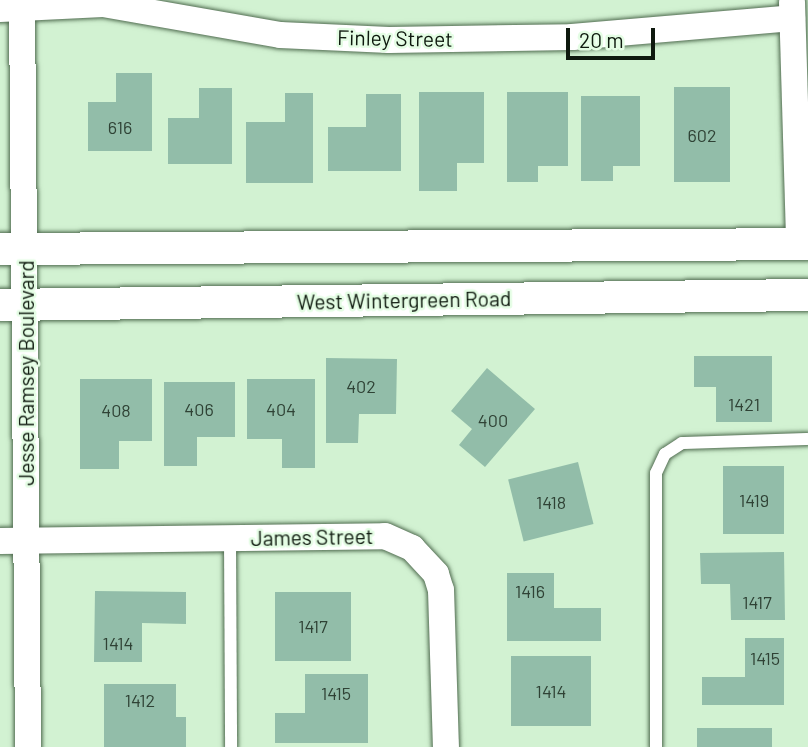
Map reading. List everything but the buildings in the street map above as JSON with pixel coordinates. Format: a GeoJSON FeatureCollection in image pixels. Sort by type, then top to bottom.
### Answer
{"type":"FeatureCollection","features":[{"type":"Feature","properties":{"kind":"street","name":"Finley Street"},"geometry":{"type":"LineString","coordinates":[[15,6],[103,4],[280,35],[389,40],[572,37],[792,9]]}},
{"type":"Feature","properties":{"kind":"street","name":"Jesse Ramsey Boulevard"},"geometry":{"type":"LineString","coordinates":[[15,6],[13,305],[26,541],[28,747]]}},
{"type":"Feature","properties":{"kind":"street"},"geometry":{"type":"LineString","coordinates":[[13,248],[803,244],[801,112],[792,9]]}},
{"type":"Feature","properties":{"kind":"street","name":"West Wintergreen Road"},"geometry":{"type":"LineString","coordinates":[[13,305],[808,295]]}},
{"type":"Feature","properties":{"kind":"street","name":"James Street"},"geometry":{"type":"LineString","coordinates":[[0,541],[384,536],[412,548],[436,574],[442,590],[446,747]]}},
{"type":"Feature","properties":{"kind":"lane"},"geometry":{"type":"LineString","coordinates":[[656,747],[656,474],[665,454],[682,443],[808,439]]}},
{"type":"Feature","properties":{"kind":"lane"},"geometry":{"type":"LineString","coordinates":[[230,538],[232,747]]}}]}
